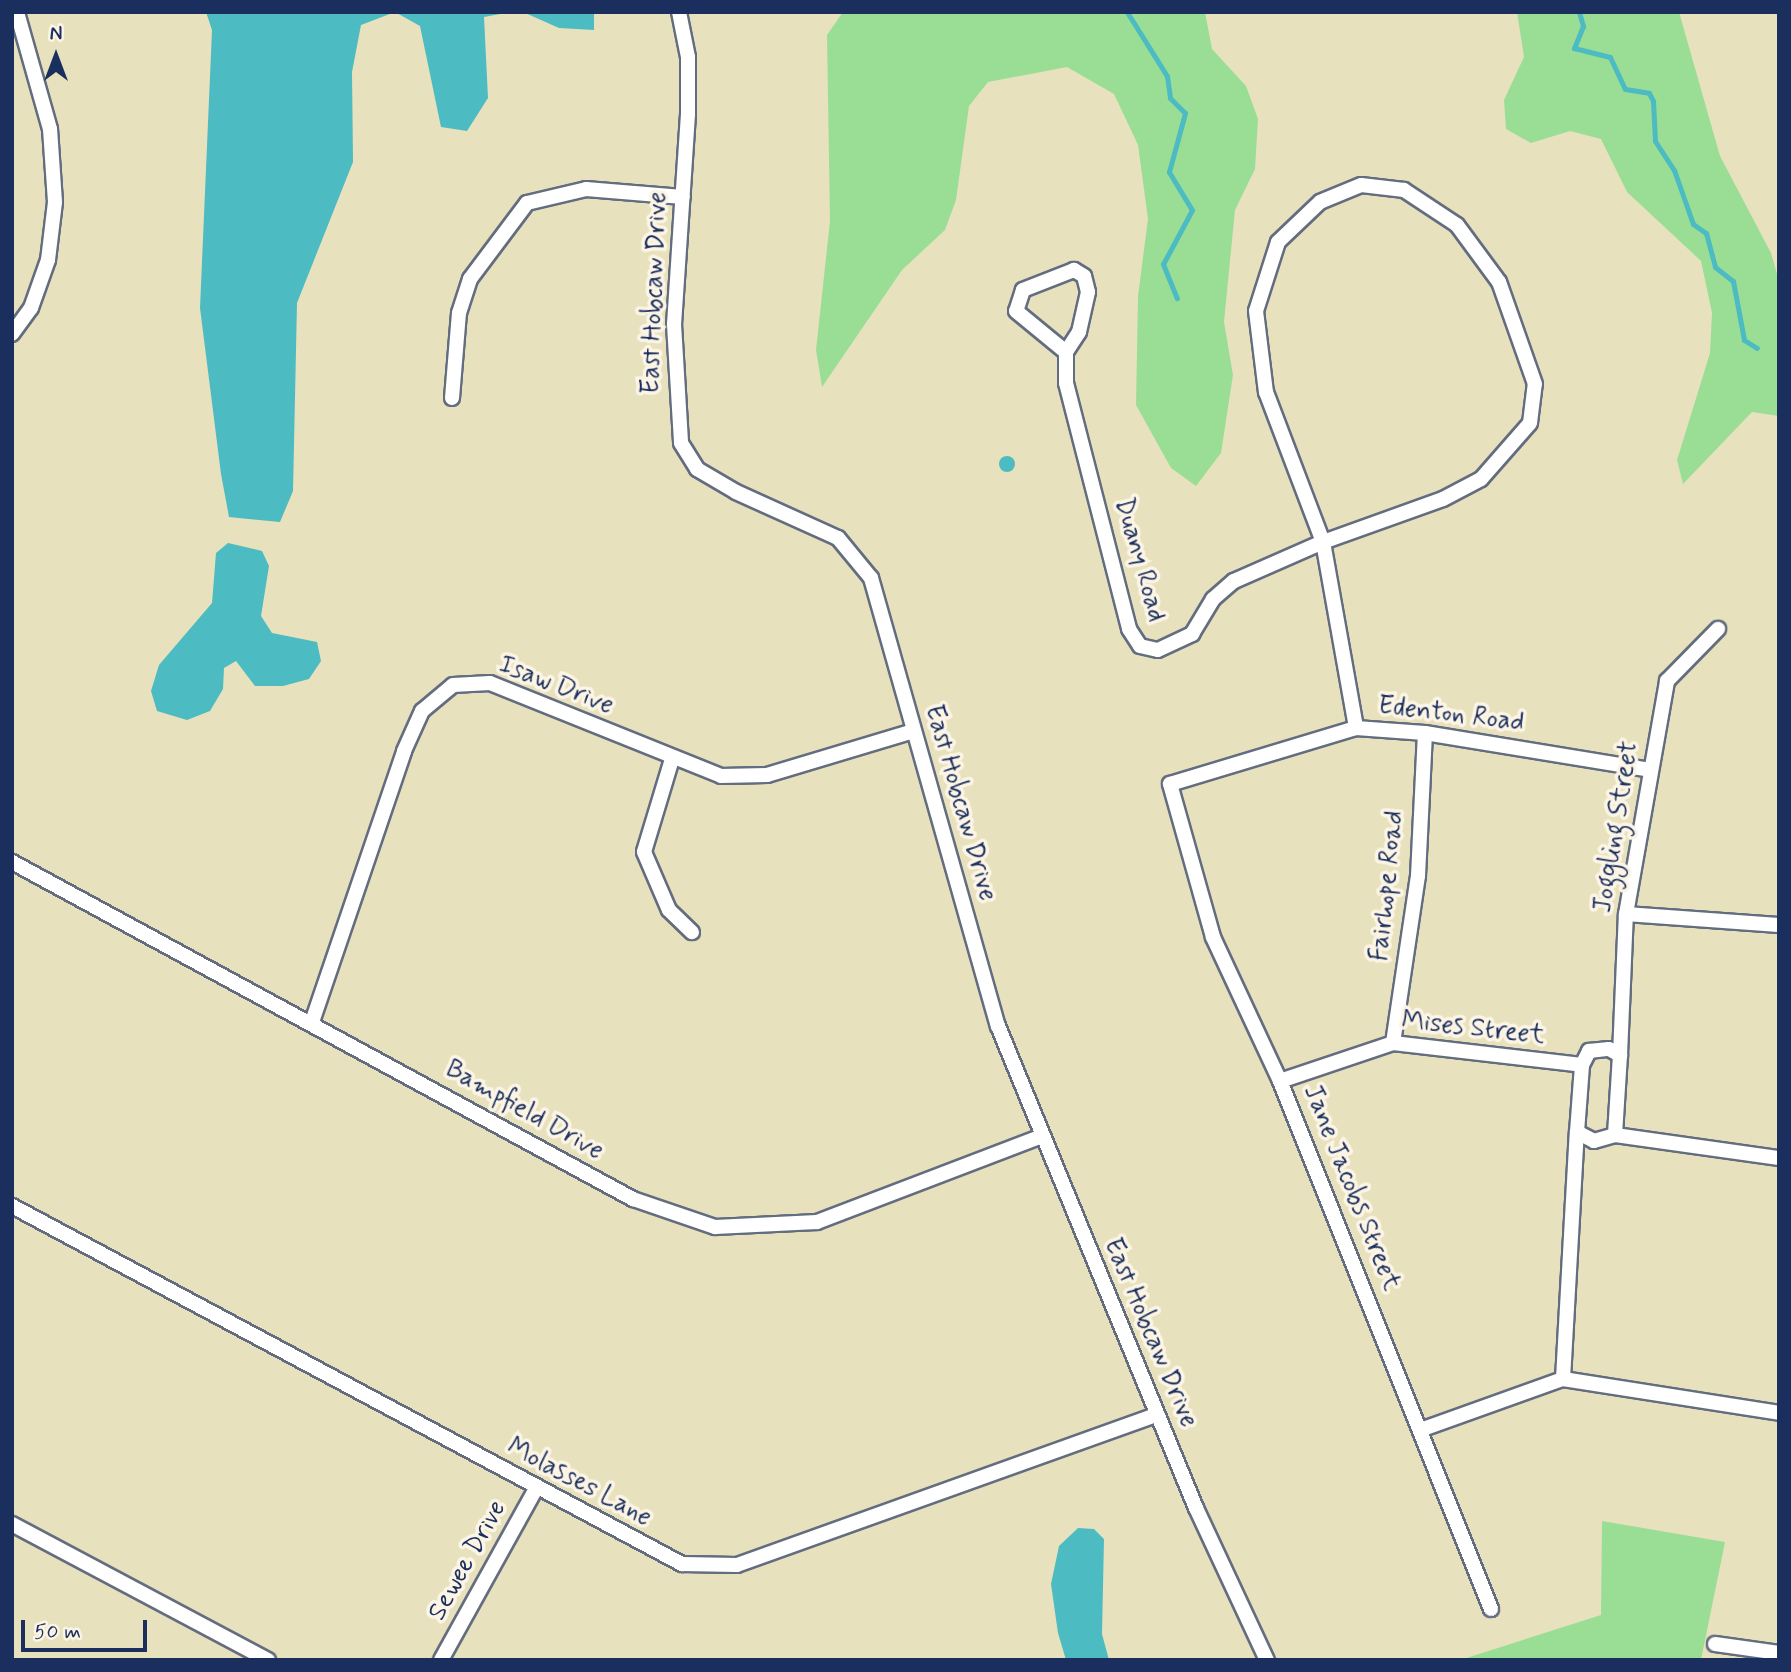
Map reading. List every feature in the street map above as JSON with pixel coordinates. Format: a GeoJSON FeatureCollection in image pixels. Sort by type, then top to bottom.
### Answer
{"type":"FeatureCollection","features":[{"type":"Feature","properties":{"kind":"street"},"geometry":{"type":"LineString","coordinates":[[12,334],[31,307],[48,260],[55,202],[50,129],[17,12]]}},
{"type":"Feature","properties":{"kind":"street","name":"East Hobcaw Drive"},"geometry":{"type":"LineString","coordinates":[[679,12],[688,57],[683,197],[674,324],[681,443],[697,468],[838,538],[861,562],[884,618],[999,1026],[1157,1415],[1267,1660]]}},
{"type":"Feature","properties":{"kind":"street"},"geometry":{"type":"LineString","coordinates":[[1322,542],[1481,479],[1530,422],[1535,384],[1499,282],[1457,225],[1404,190],[1361,185],[1320,202],[1278,242],[1256,311],[1266,392],[1322,542],[1356,728]]}},
{"type":"Feature","properties":{"kind":"street"},"geometry":{"type":"LineString","coordinates":[[452,398],[459,313],[470,279],[527,203],[586,189],[683,197]]}},
{"type":"Feature","properties":{"kind":"street","name":"Duany Road"},"geometry":{"type":"LineString","coordinates":[[1066,352],[1024,323],[1016,300],[1053,275],[1074,271],[1084,276],[1088,292],[1079,332],[1066,352],[1066,383],[1129,629],[1140,646],[1158,650],[1192,634],[1213,599],[1234,581],[1322,542]]}},
{"type":"Feature","properties":{"kind":"street","name":"Joggling Street"},"geometry":{"type":"LineString","coordinates":[[1615,1135],[1626,914],[1667,681],[1718,629]]}},
{"type":"Feature","properties":{"kind":"street","name":"Isaw Drive"},"geometry":{"type":"LineString","coordinates":[[312,1022],[404,751],[435,695],[468,682],[490,683],[672,760],[721,776],[767,775],[914,731]]}},
{"type":"Feature","properties":{"kind":"street","name":"Edenton Road"},"geometry":{"type":"LineString","coordinates":[[1170,784],[1356,728],[1425,733],[1650,770]]}},
{"type":"Feature","properties":{"kind":"street","name":"Fairhope Road"},"geometry":{"type":"LineString","coordinates":[[1393,1043],[1418,876],[1425,733]]}},
{"type":"Feature","properties":{"kind":"street"},"geometry":{"type":"LineString","coordinates":[[672,760],[644,852],[668,909],[692,932]]}},
{"type":"Feature","properties":{"kind":"street","name":"Jane Jacobs Street"},"geometry":{"type":"LineString","coordinates":[[1170,784],[1213,937],[1280,1081],[1423,1429],[1491,1609]]}},
{"type":"Feature","properties":{"kind":"street","name":"Bampfield Drive"},"geometry":{"type":"LineString","coordinates":[[12,862],[312,1022],[634,1199],[715,1227],[817,1222],[1042,1136]]}},
{"type":"Feature","properties":{"kind":"street"},"geometry":{"type":"LineString","coordinates":[[1626,914],[1779,925]]}},
{"type":"Feature","properties":{"kind":"street","name":"Mises Street"},"geometry":{"type":"LineString","coordinates":[[1280,1081],[1393,1043],[1582,1065]]}},
{"type":"Feature","properties":{"kind":"street"},"geometry":{"type":"LineString","coordinates":[[1563,1379],[1582,1065],[1598,1048],[1620,1055]]}},
{"type":"Feature","properties":{"kind":"street"},"geometry":{"type":"LineString","coordinates":[[1577,1132],[1594,1141],[1615,1135],[1779,1158]]}},
{"type":"Feature","properties":{"kind":"street","name":"Molasses Lane"},"geometry":{"type":"LineString","coordinates":[[12,1206],[682,1564],[737,1564],[1157,1415]]}},
{"type":"Feature","properties":{"kind":"street"},"geometry":{"type":"LineString","coordinates":[[1423,1429],[1563,1379],[1779,1413]]}},
{"type":"Feature","properties":{"kind":"street","name":"Sewee Drive"},"geometry":{"type":"LineString","coordinates":[[442,1660],[537,1487]]}},
{"type":"Feature","properties":{"kind":"street"},"geometry":{"type":"LineString","coordinates":[[12,1524],[268,1660]]}},
{"type":"Feature","properties":{"kind":"street"},"geometry":{"type":"LineString","coordinates":[[1715,1644],[1779,1653]]}},
{"type":"Feature","properties":{"kind":"green space"},"geometry":{"type":"Polygon","coordinates":[[[843,12],[1205,12],[1212,49],[1246,86],[1258,119],[1255,169],[1235,210],[1224,322],[1233,375],[1221,453],[1196,486],[1171,468],[1136,405],[1138,296],[1148,219],[1138,145],[1114,94],[1067,67],[988,82],[969,106],[956,200],[945,230],[902,270],[822,387],[816,350],[830,221],[827,35],[843,12]]]}},
{"type":"Feature","properties":{"kind":"green space"},"geometry":{"type":"Polygon","coordinates":[[[1517,12],[1679,12],[1720,156],[1771,253],[1779,281],[1779,416],[1752,412],[1683,484],[1677,460],[1710,353],[1712,313],[1701,261],[1627,192],[1601,139],[1570,131],[1531,143],[1506,129],[1504,100],[1524,57],[1517,12]]]}},
{"type":"Feature","properties":{"kind":"green space"},"geometry":{"type":"Polygon","coordinates":[[[1602,1521],[1725,1542],[1701,1660],[1460,1660],[1601,1615],[1602,1521]]]}},
{"type":"Feature","properties":{"kind":"water"},"geometry":{"type":"Polygon","coordinates":[[[206,12],[395,12],[361,25],[352,72],[353,162],[297,303],[293,491],[280,522],[229,517],[221,474],[200,308],[212,30],[206,12]]]}},
{"type":"Feature","properties":{"kind":"water"},"geometry":{"type":"Polygon","coordinates":[[[395,12],[512,12],[484,17],[488,98],[467,131],[441,127],[420,26],[395,12]]]}},
{"type":"Feature","properties":{"kind":"water"},"geometry":{"type":"Polygon","coordinates":[[[523,12],[594,12],[594,30],[559,28],[523,12]]]}},
{"type":"Feature","properties":{"kind":"water"},"geometry":{"type":"Polygon","coordinates":[[[1007,456],[1013,458],[1013,470],[1007,472],[1001,470],[999,464],[1001,458],[1007,456]]]}},
{"type":"Feature","properties":{"kind":"water"},"geometry":{"type":"Polygon","coordinates":[[[228,543],[262,551],[269,566],[261,616],[272,633],[317,642],[321,661],[309,679],[283,686],[255,686],[236,661],[224,668],[223,689],[210,711],[187,720],[157,711],[151,691],[159,665],[212,603],[216,553],[228,543]]]}},
{"type":"Feature","properties":{"kind":"water"},"geometry":{"type":"Polygon","coordinates":[[[1078,1528],[1094,1529],[1104,1539],[1102,1634],[1109,1660],[1066,1660],[1058,1633],[1051,1584],[1059,1546],[1078,1528]]]}},
{"type":"Feature","properties":{"kind":"waterway"},"geometry":{"type":"LineString","coordinates":[[1127,12],[1167,76],[1170,98],[1185,113],[1169,172],[1192,210],[1163,264],[1177,298]]}},
{"type":"Feature","properties":{"kind":"waterway"},"geometry":{"type":"LineString","coordinates":[[1579,12],[1583,26],[1574,48],[1610,57],[1625,89],[1649,93],[1653,101],[1655,141],[1674,170],[1693,224],[1706,233],[1715,267],[1733,281],[1744,340],[1757,348]]}}]}
